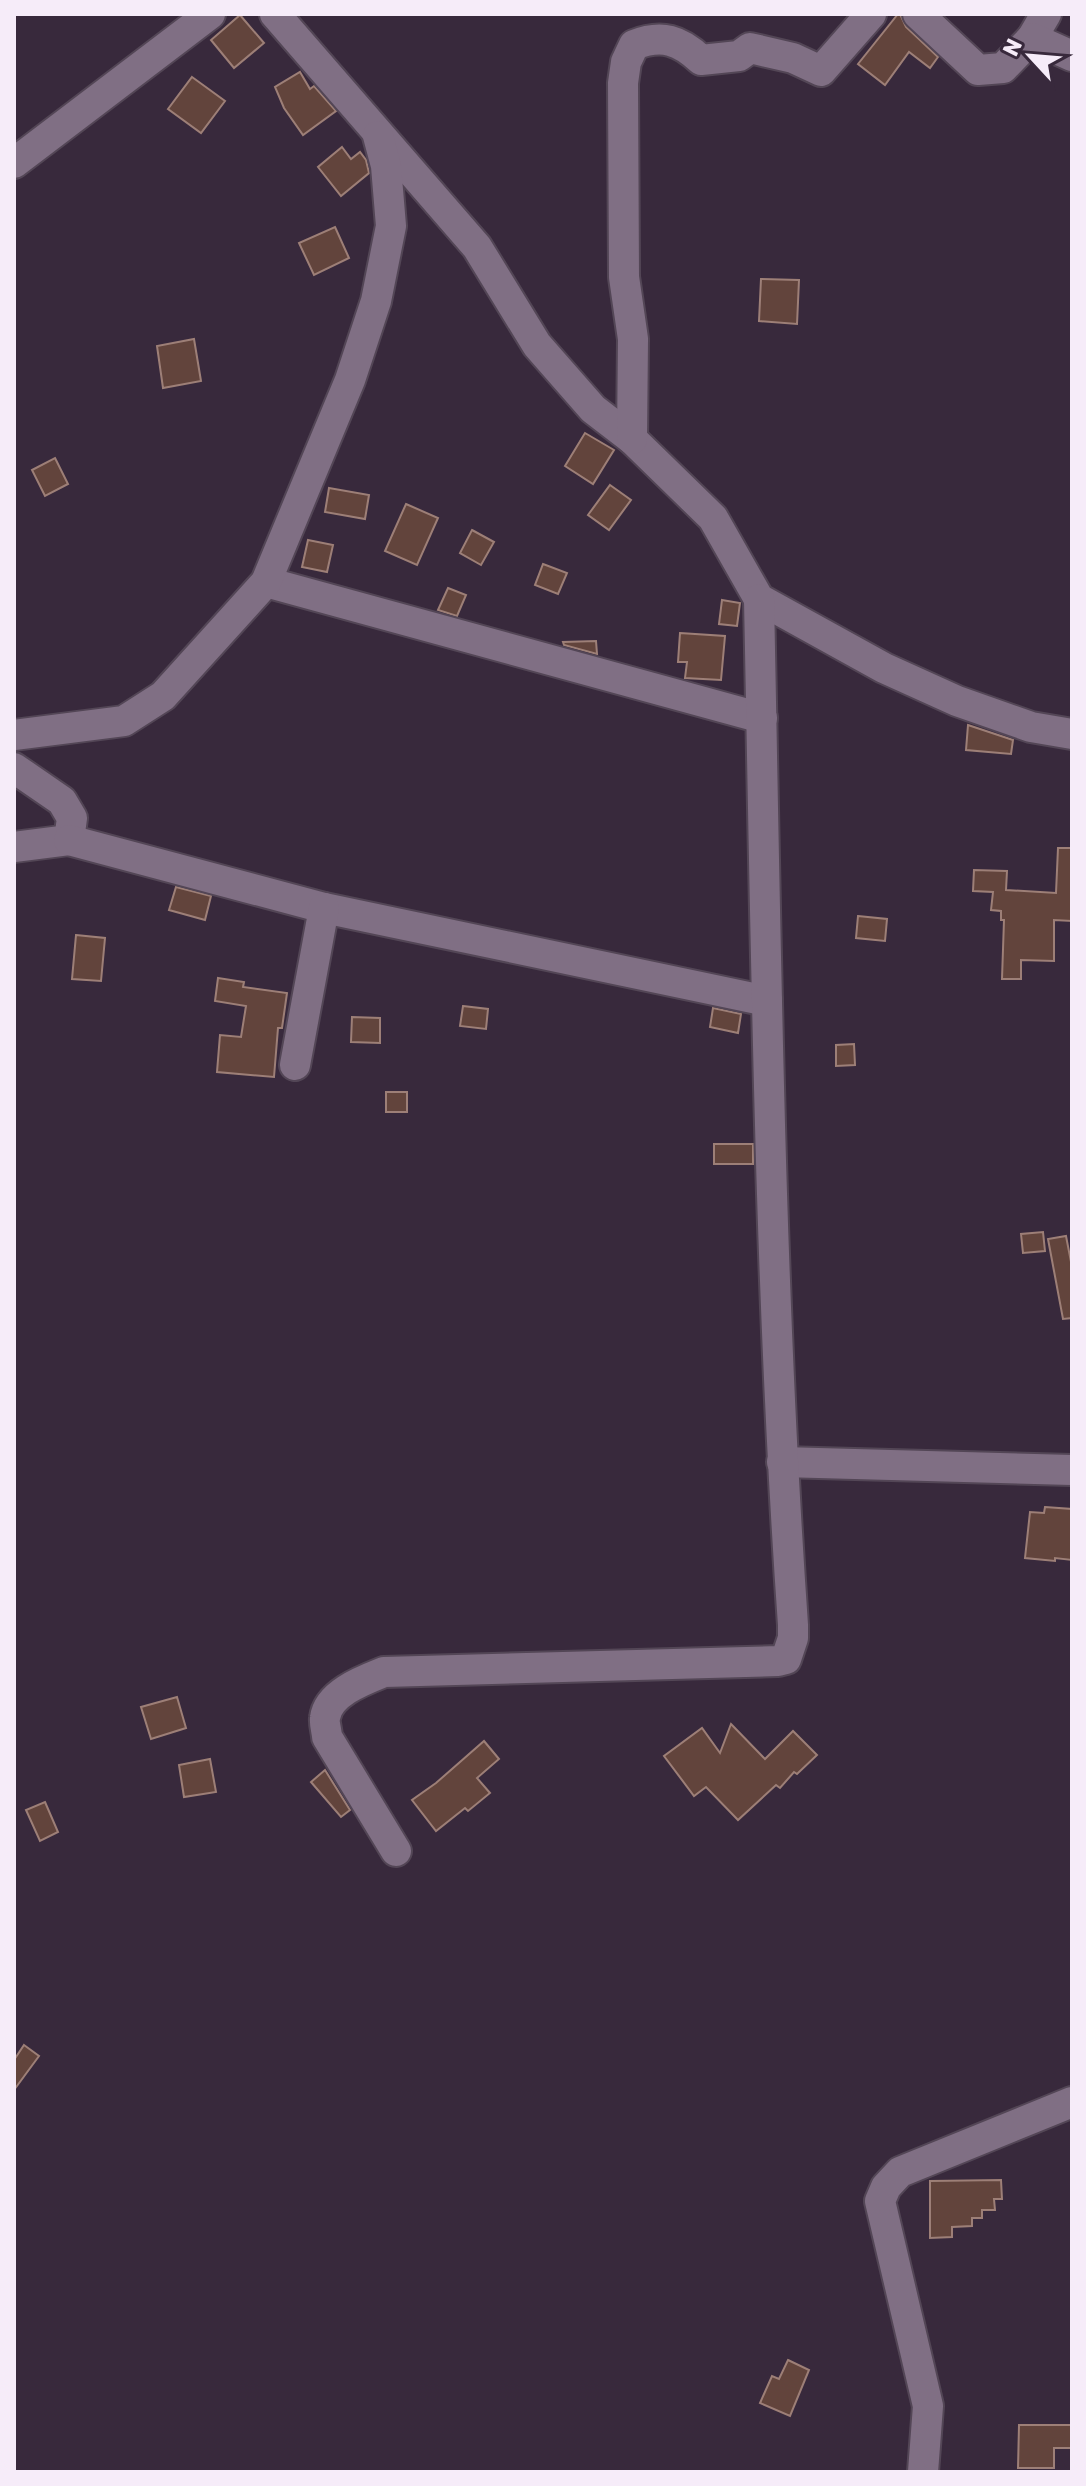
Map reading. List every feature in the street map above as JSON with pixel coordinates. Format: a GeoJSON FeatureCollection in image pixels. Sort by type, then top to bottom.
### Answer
{"type":"FeatureCollection","features":[{"type":"Feature","properties":{"kind":"street"},"geometry":{"type":"LineString","coordinates":[[14,163],[210,14]]}},
{"type":"Feature","properties":{"kind":"street"},"geometry":{"type":"LineString","coordinates":[[275,14],[477,247],[537,345],[593,409],[632,439],[713,518],[759,599],[767,1001],[782,1462],[793,1638],[786,1659],[778,1661],[384,1672],[347,1689],[330,1706],[325,1718],[327,1737],[396,1851]]}},
{"type":"Feature","properties":{"kind":"street"},"geometry":{"type":"LineString","coordinates":[[632,439],[633,339],[624,277],[623,83],[626,62],[634,45],[652,38],[685,45],[701,60],[739,56],[750,48],[793,58],[821,71],[871,14]]}},
{"type":"Feature","properties":{"kind":"street"},"geometry":{"type":"LineString","coordinates":[[918,14],[978,70],[1003,68],[1039,26],[1072,56]]}},
{"type":"Feature","properties":{"kind":"street"},"geometry":{"type":"LineString","coordinates":[[14,735],[124,721],[163,696],[266,582],[350,380],[376,301],[391,226],[386,166],[376,130]]}},
{"type":"Feature","properties":{"kind":"street"},"geometry":{"type":"LineString","coordinates":[[266,582],[762,718]]}},
{"type":"Feature","properties":{"kind":"street"},"geometry":{"type":"LineString","coordinates":[[759,599],[884,668],[957,701],[1031,727],[1072,734]]}},
{"type":"Feature","properties":{"kind":"street"},"geometry":{"type":"LineString","coordinates":[[14,768],[62,801],[72,818],[69,840]]}},
{"type":"Feature","properties":{"kind":"street"},"geometry":{"type":"LineString","coordinates":[[14,847],[69,840],[324,908],[767,1001]]}},
{"type":"Feature","properties":{"kind":"street"},"geometry":{"type":"LineString","coordinates":[[295,1065],[324,908]]}},
{"type":"Feature","properties":{"kind":"street"},"geometry":{"type":"LineString","coordinates":[[782,1462],[1072,1470]]}},
{"type":"Feature","properties":{"kind":"street"},"geometry":{"type":"LineString","coordinates":[[923,2472],[928,2406],[880,2201],[886,2187],[900,2172],[1072,2102]]}},
{"type":"Feature","properties":{"kind":"building"},"geometry":{"type":"Polygon","coordinates":[[[898,14],[906,27],[938,57],[930,68],[909,52],[885,85],[858,64],[898,14]]]}},
{"type":"Feature","properties":{"kind":"building"},"geometry":{"type":"Polygon","coordinates":[[[240,15],[264,43],[234,68],[211,40],[240,15]]]}},
{"type":"Feature","properties":{"kind":"building"},"geometry":{"type":"Polygon","coordinates":[[[300,72],[310,89],[314,86],[336,111],[303,135],[284,108],[275,87],[300,72]]]}},
{"type":"Feature","properties":{"kind":"building"},"geometry":{"type":"Polygon","coordinates":[[[192,77],[225,101],[201,133],[168,109],[192,77]]]}},
{"type":"Feature","properties":{"kind":"building"},"geometry":{"type":"Polygon","coordinates":[[[342,147],[351,159],[360,152],[369,173],[341,196],[318,167],[342,147]]]}},
{"type":"Feature","properties":{"kind":"building"},"geometry":{"type":"Polygon","coordinates":[[[335,227],[349,258],[314,275],[299,243],[335,227]]]}},
{"type":"Feature","properties":{"kind":"building"},"geometry":{"type":"Polygon","coordinates":[[[761,279],[799,280],[797,324],[759,321],[761,279]]]}},
{"type":"Feature","properties":{"kind":"building"},"geometry":{"type":"Polygon","coordinates":[[[194,339],[201,381],[163,388],[157,346],[194,339]]]}},
{"type":"Feature","properties":{"kind":"building"},"geometry":{"type":"Polygon","coordinates":[[[585,433],[614,450],[593,484],[565,466],[585,433]]]}},
{"type":"Feature","properties":{"kind":"building"},"geometry":{"type":"Polygon","coordinates":[[[55,458],[68,484],[45,496],[32,470],[55,458]]]}},
{"type":"Feature","properties":{"kind":"building"},"geometry":{"type":"Polygon","coordinates":[[[610,485],[631,500],[609,530],[588,515],[610,485]]]}},
{"type":"Feature","properties":{"kind":"building"},"geometry":{"type":"Polygon","coordinates":[[[329,488],[369,495],[365,519],[325,512],[329,488]]]}},
{"type":"Feature","properties":{"kind":"building"},"geometry":{"type":"Polygon","coordinates":[[[406,504],[438,518],[417,565],[385,551],[406,504]]]}},
{"type":"Feature","properties":{"kind":"building"},"geometry":{"type":"Polygon","coordinates":[[[472,530],[494,542],[481,565],[460,553],[472,530]]]}},
{"type":"Feature","properties":{"kind":"building"},"geometry":{"type":"Polygon","coordinates":[[[308,540],[333,545],[327,572],[302,567],[308,540]]]}},
{"type":"Feature","properties":{"kind":"building"},"geometry":{"type":"Polygon","coordinates":[[[543,564],[567,573],[558,594],[535,585],[543,564]]]}},
{"type":"Feature","properties":{"kind":"building"},"geometry":{"type":"Polygon","coordinates":[[[448,588],[466,595],[457,616],[438,610],[448,588]]]}},
{"type":"Feature","properties":{"kind":"building"},"geometry":{"type":"Polygon","coordinates":[[[722,600],[740,603],[737,626],[719,624],[722,600]]]}},
{"type":"Feature","properties":{"kind":"building"},"geometry":{"type":"Polygon","coordinates":[[[680,633],[725,636],[721,680],[685,678],[687,662],[678,662],[680,633]]]}},
{"type":"Feature","properties":{"kind":"building"},"geometry":{"type":"Polygon","coordinates":[[[596,641],[597,654],[564,645],[563,642],[596,641]]]}},
{"type":"Feature","properties":{"kind":"building"},"geometry":{"type":"Polygon","coordinates":[[[968,725],[1013,740],[1011,754],[966,750],[968,725]]]}},
{"type":"Feature","properties":{"kind":"building"},"geometry":{"type":"Polygon","coordinates":[[[1058,848],[1072,848],[1072,921],[1054,920],[1054,961],[1021,960],[1021,979],[1002,979],[1004,920],[1001,920],[1001,911],[991,910],[993,892],[973,891],[974,870],[1007,871],[1006,890],[1056,893],[1058,848]]]}},
{"type":"Feature","properties":{"kind":"building"},"geometry":{"type":"Polygon","coordinates":[[[176,887],[211,896],[205,920],[169,910],[176,887]]]}},
{"type":"Feature","properties":{"kind":"building"},"geometry":{"type":"Polygon","coordinates":[[[858,916],[887,919],[885,941],[856,938],[858,916]]]}},
{"type":"Feature","properties":{"kind":"building"},"geometry":{"type":"Polygon","coordinates":[[[76,935],[105,938],[101,981],[72,979],[76,935]]]}},
{"type":"Feature","properties":{"kind":"building"},"geometry":{"type":"Polygon","coordinates":[[[218,978],[244,982],[243,987],[287,993],[282,1028],[278,1028],[274,1077],[217,1072],[220,1035],[241,1037],[246,1006],[215,1001],[218,978]]]}},
{"type":"Feature","properties":{"kind":"building"},"geometry":{"type":"Polygon","coordinates":[[[463,1006],[488,1009],[486,1029],[460,1026],[463,1006]]]}},
{"type":"Feature","properties":{"kind":"building"},"geometry":{"type":"Polygon","coordinates":[[[713,1008],[741,1014],[738,1033],[710,1027],[713,1008]]]}},
{"type":"Feature","properties":{"kind":"building"},"geometry":{"type":"Polygon","coordinates":[[[352,1017],[380,1018],[380,1043],[351,1042],[352,1017]]]}},
{"type":"Feature","properties":{"kind":"building"},"geometry":{"type":"Polygon","coordinates":[[[854,1044],[855,1065],[836,1066],[836,1045],[854,1044]]]}},
{"type":"Feature","properties":{"kind":"building"},"geometry":{"type":"Polygon","coordinates":[[[386,1092],[407,1092],[407,1112],[386,1112],[386,1092]]]}},
{"type":"Feature","properties":{"kind":"building"},"geometry":{"type":"Polygon","coordinates":[[[714,1144],[753,1144],[753,1164],[714,1164],[714,1144]]]}},
{"type":"Feature","properties":{"kind":"building"},"geometry":{"type":"Polygon","coordinates":[[[1043,1232],[1045,1251],[1023,1253],[1021,1234],[1043,1232]]]}},
{"type":"Feature","properties":{"kind":"building"},"geometry":{"type":"Polygon","coordinates":[[[1066,1236],[1072,1267],[1072,1318],[1063,1319],[1048,1239],[1066,1236]]]}},
{"type":"Feature","properties":{"kind":"building"},"geometry":{"type":"Polygon","coordinates":[[[1045,1507],[1072,1509],[1072,1560],[1025,1558],[1030,1512],[1044,1513],[1045,1507]]]}},
{"type":"Feature","properties":{"kind":"building"},"geometry":{"type":"Polygon","coordinates":[[[177,1697],[186,1728],[151,1739],[141,1707],[177,1697]]]}},
{"type":"Feature","properties":{"kind":"building"},"geometry":{"type":"Polygon","coordinates":[[[731,1724],[765,1759],[793,1731],[817,1755],[797,1774],[794,1772],[780,1788],[776,1785],[738,1820],[706,1787],[694,1796],[664,1756],[702,1728],[720,1753],[731,1724]]]}},
{"type":"Feature","properties":{"kind":"building"},"geometry":{"type":"Polygon","coordinates":[[[484,1741],[499,1759],[477,1778],[490,1793],[436,1831],[412,1800],[484,1741]]]}},
{"type":"Feature","properties":{"kind":"building"},"geometry":{"type":"Polygon","coordinates":[[[210,1759],[216,1792],[184,1797],[179,1765],[210,1759]]]}},
{"type":"Feature","properties":{"kind":"building"},"geometry":{"type":"Polygon","coordinates":[[[325,1770],[350,1810],[341,1817],[311,1782],[325,1770]]]}},
{"type":"Feature","properties":{"kind":"building"},"geometry":{"type":"Polygon","coordinates":[[[45,1802],[58,1832],[40,1841],[26,1810],[45,1802]]]}},
{"type":"Feature","properties":{"kind":"building"},"geometry":{"type":"Polygon","coordinates":[[[24,2045],[39,2056],[14,2090],[14,2060],[24,2045]]]}},
{"type":"Feature","properties":{"kind":"building"},"geometry":{"type":"Polygon","coordinates":[[[1001,2180],[1002,2199],[994,2199],[995,2210],[982,2210],[982,2218],[972,2218],[972,2226],[952,2227],[952,2237],[930,2238],[930,2181],[1001,2180]]]}},
{"type":"Feature","properties":{"kind":"building"},"geometry":{"type":"Polygon","coordinates":[[[788,2360],[809,2370],[790,2416],[760,2403],[772,2376],[779,2379],[788,2360]]]}},
{"type":"Feature","properties":{"kind":"building"},"geometry":{"type":"Polygon","coordinates":[[[1019,2425],[1072,2425],[1072,2448],[1054,2448],[1054,2468],[1018,2468],[1019,2425]]]}}]}
